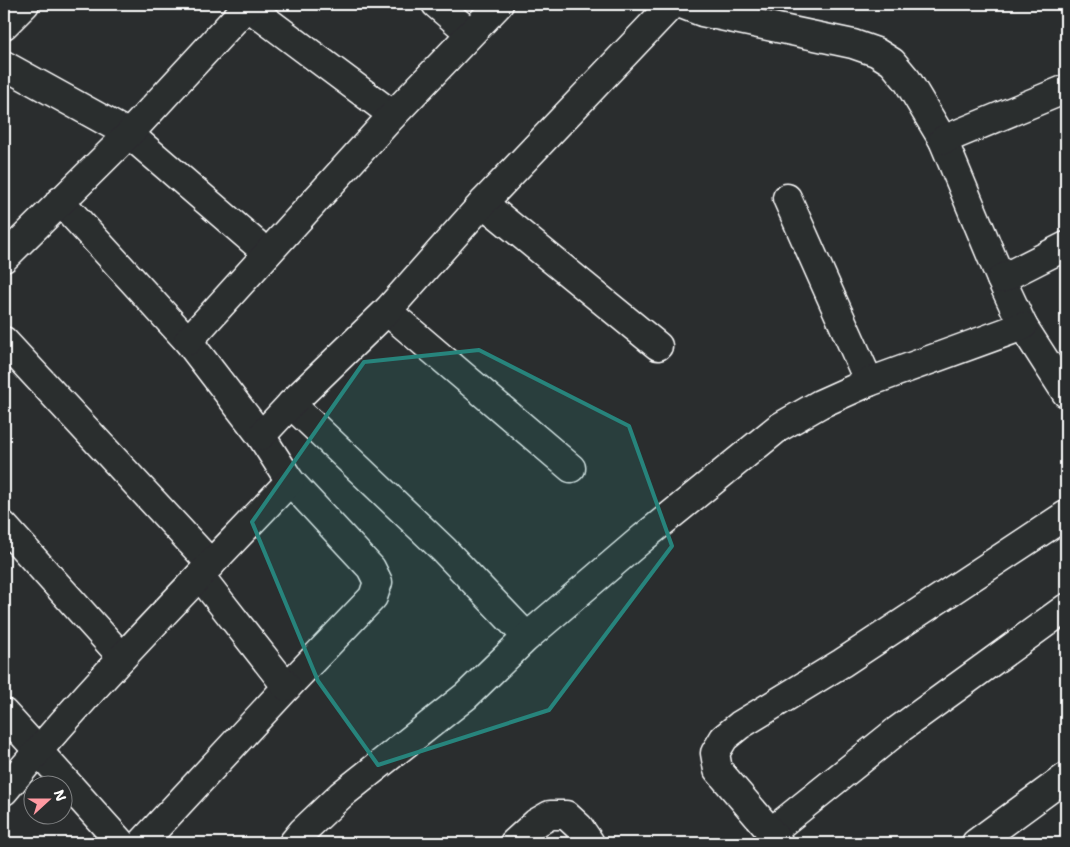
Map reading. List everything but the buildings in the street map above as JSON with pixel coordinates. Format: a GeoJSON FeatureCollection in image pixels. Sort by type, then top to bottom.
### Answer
{"type":"FeatureCollection","features":[{"type":"Feature","properties":{"kind":"street"},"geometry":{"type":"LineString","coordinates":[[4,25],[25,4]]}},
{"type":"Feature","properties":{"kind":"street"},"geometry":{"type":"LineString","coordinates":[[436,4],[470,33]]}},
{"type":"Feature","properties":{"kind":"street"},"geometry":{"type":"LineString","coordinates":[[188,341],[393,114],[499,4]]}},
{"type":"Feature","properties":{"kind":"street"},"geometry":{"type":"LineString","coordinates":[[261,436],[291,404],[387,311],[483,203],[672,4]]}},
{"type":"Feature","properties":{"kind":"street"},"geometry":{"type":"LineString","coordinates":[[681,4],[702,12],[734,11],[853,44],[876,52],[892,62],[907,80],[943,140],[1022,326],[1064,390]]}},
{"type":"Feature","properties":{"kind":"street"},"geometry":{"type":"LineString","coordinates":[[4,258],[128,134],[248,5],[393,114]]}},
{"type":"Feature","properties":{"kind":"street"},"geometry":{"type":"LineString","coordinates":[[4,65],[128,134],[267,253]]}},
{"type":"Feature","properties":{"kind":"street"},"geometry":{"type":"LineString","coordinates":[[943,140],[1066,89]]}},
{"type":"Feature","properties":{"kind":"street"},"geometry":{"type":"LineString","coordinates":[[787,198],[868,382]]}},
{"type":"Feature","properties":{"kind":"street"},"geometry":{"type":"LineString","coordinates":[[60,202],[188,341],[261,436],[290,481],[371,568],[378,582],[374,597],[287,687],[142,843]]}},
{"type":"Feature","properties":{"kind":"street"},"geometry":{"type":"LineString","coordinates":[[483,203],[658,346]]}},
{"type":"Feature","properties":{"kind":"street"},"geometry":{"type":"LineString","coordinates":[[1001,280],[1066,246]]}},
{"type":"Feature","properties":{"kind":"street"},"geometry":{"type":"LineString","coordinates":[[387,311],[571,468]]}},
{"type":"Feature","properties":{"kind":"street"},"geometry":{"type":"LineString","coordinates":[[293,843],[341,795],[466,696],[527,637],[644,537],[778,428],[820,404],[868,382],[1022,326]]}},
{"type":"Feature","properties":{"kind":"street"},"geometry":{"type":"LineString","coordinates":[[4,341],[205,570],[287,687]]}},
{"type":"Feature","properties":{"kind":"street"},"geometry":{"type":"LineString","coordinates":[[291,404],[444,550],[527,637]]}},
{"type":"Feature","properties":{"kind":"street"},"geometry":{"type":"LineString","coordinates":[[4,791],[38,750],[122,658],[290,481]]}},
{"type":"Feature","properties":{"kind":"street"},"geometry":{"type":"LineString","coordinates":[[1066,514],[842,663],[740,725],[724,738],[715,753],[718,770],[775,837],[898,730],[1066,608]]}},
{"type":"Feature","properties":{"kind":"street"},"geometry":{"type":"LineString","coordinates":[[4,526],[122,658]]}},
{"type":"Feature","properties":{"kind":"street"},"geometry":{"type":"LineString","coordinates":[[4,712],[121,843]]}},
{"type":"Feature","properties":{"kind":"street"},"geometry":{"type":"LineString","coordinates":[[976,843],[1066,777]]}},
{"type":"Feature","properties":{"kind":"street"},"geometry":{"type":"LineString","coordinates":[[514,843],[536,823],[550,815],[566,815],[590,843]]}},
{"type":"Feature","properties":{"kind":"highlighted area"},"geometry":{"type":"Polygon","coordinates":[[[479,350],[629,426],[672,546],[549,710],[378,765],[318,681],[252,522],[364,362],[479,350]]]}}]}
